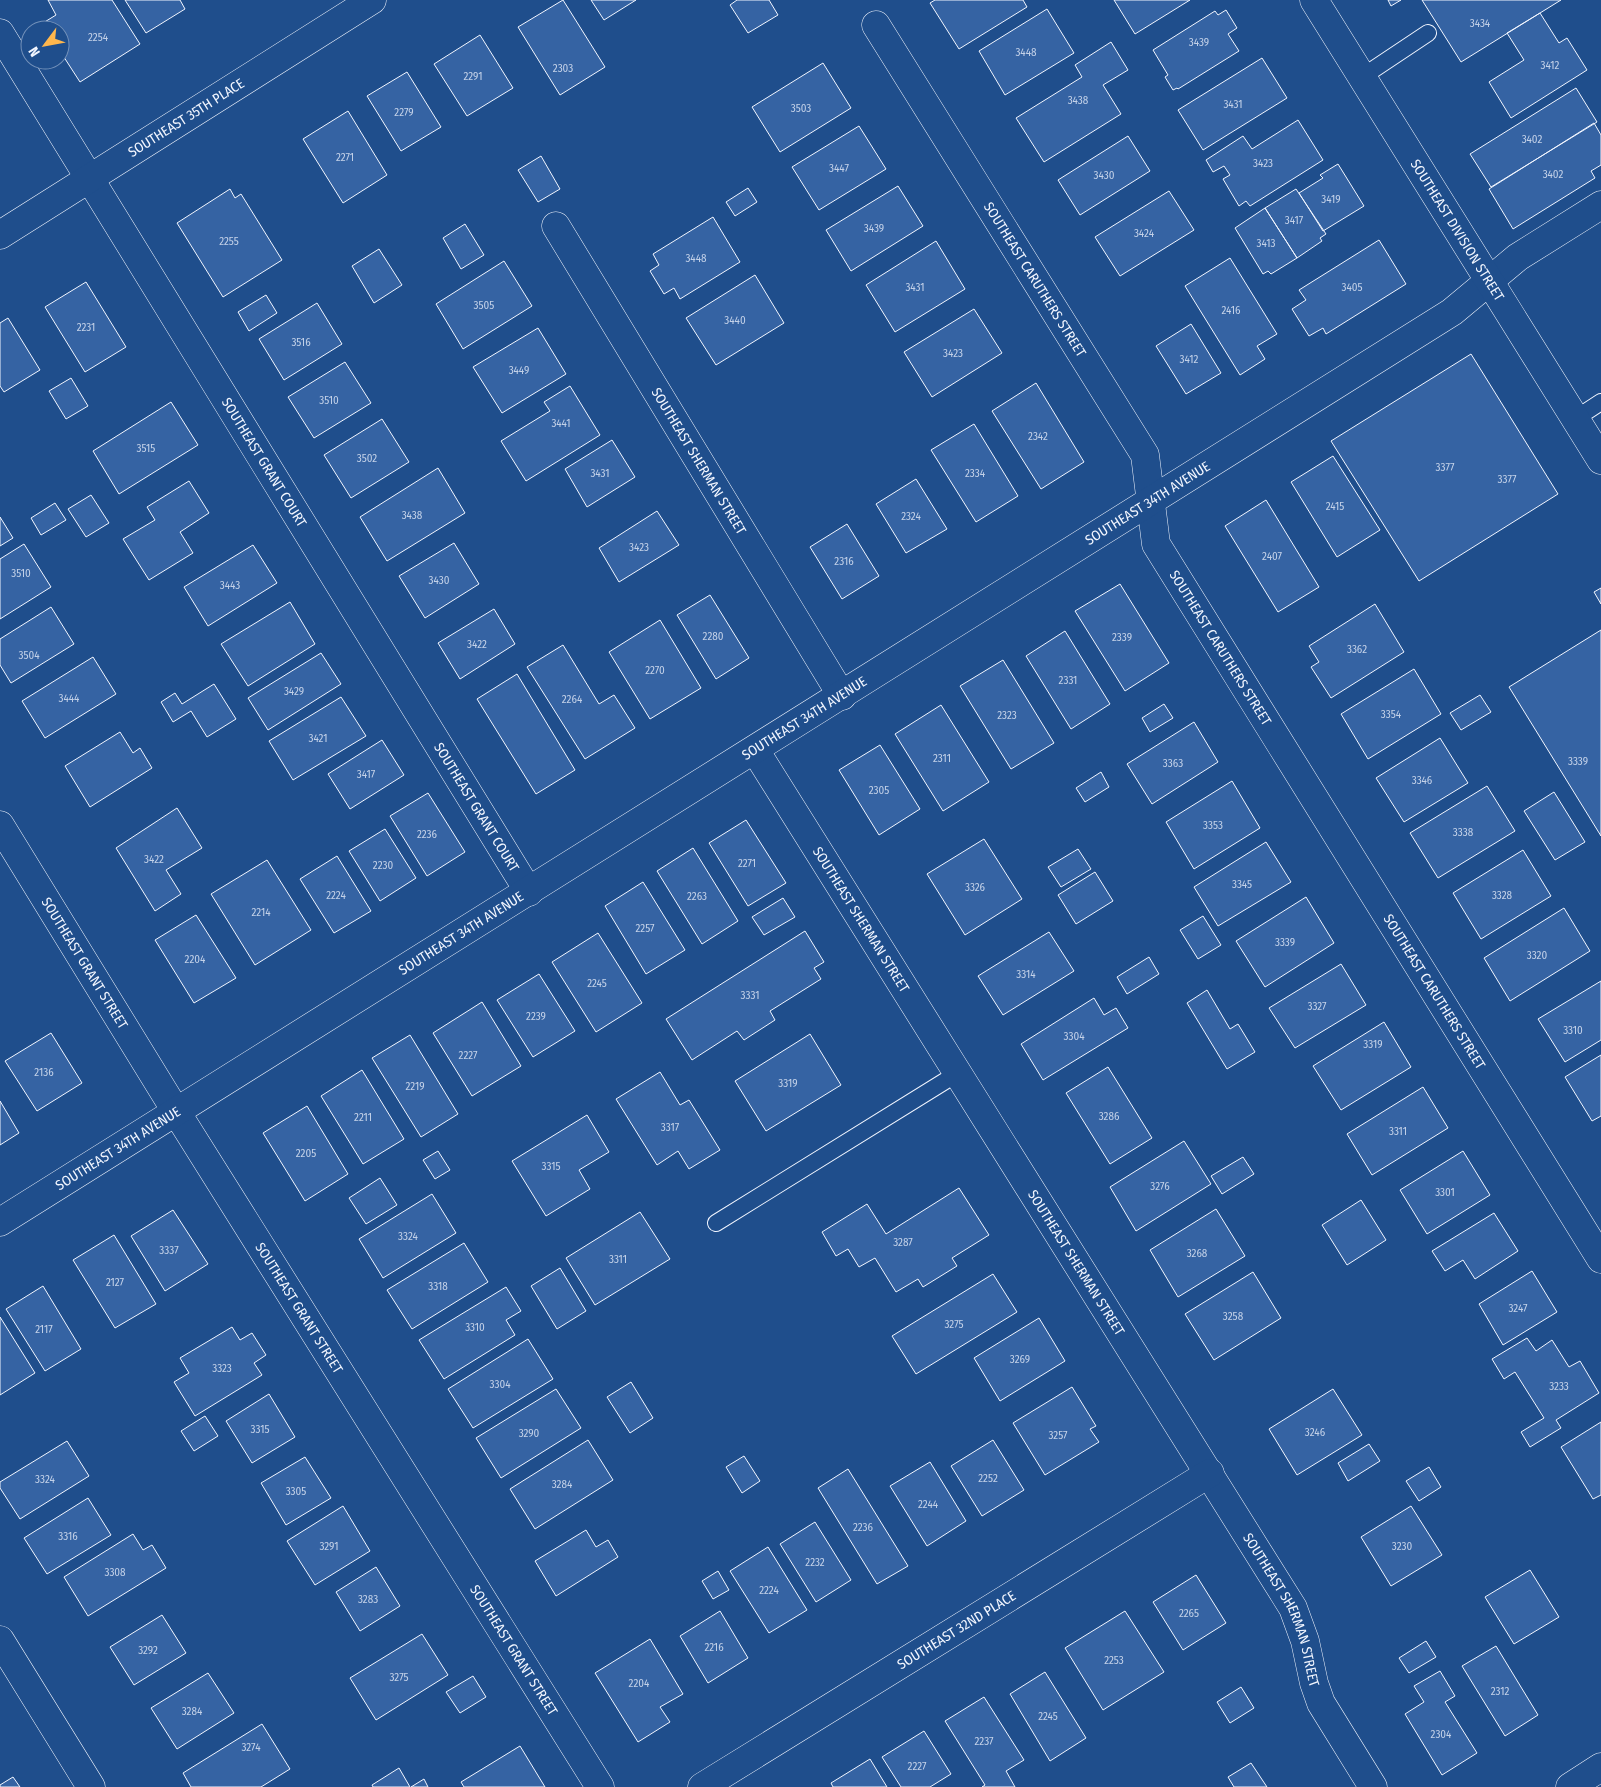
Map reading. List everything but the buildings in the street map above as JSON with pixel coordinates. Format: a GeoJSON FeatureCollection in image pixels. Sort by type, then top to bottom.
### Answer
{"type":"FeatureCollection","features":[{"type":"Feature","properties":{"kind":"street","name":"SOUTHEAST 35TH PLACE"},"geometry":{"type":"LineString","coordinates":[[0,235],[372,0]]}},
{"type":"Feature","properties":{"kind":"street","name":"SOUTHEAST DIVISION STREET"},"geometry":{"type":"LineString","coordinates":[[1314,0],[1601,460]]}},
{"type":"Feature","properties":{"kind":"street","name":"SOUTHEAST CARUTHERS STREET"},"geometry":{"type":"LineString","coordinates":[[876,25],[1145,455],[1149,503],[1156,544],[1601,1259]]}},
{"type":"Feature","properties":{"kind":"street","name":"SOUTHEAST GRANT COURT"},"geometry":{"type":"LineString","coordinates":[[0,33],[529,892]]}},
{"type":"Feature","properties":{"kind":"street","name":"SOUTHEAST 34TH AVENUE"},"geometry":{"type":"LineString","coordinates":[[0,1222],[1452,312],[1518,257],[1601,205]]}},
{"type":"Feature","properties":{"kind":"street","name":"SOUTHEAST SHERMAN STREET"},"geometry":{"type":"LineString","coordinates":[[556,226],[842,696]]}},
{"type":"Feature","properties":{"kind":"street","name":"SOUTHEAST SHERMAN STREET"},"geometry":{"type":"LineString","coordinates":[[755,750],[1293,1608],[1305,1641],[1314,1682],[1321,1703],[1373,1787]]}},
{"type":"Feature","properties":{"kind":"street","name":"SOUTHEAST GRANT STREET"},"geometry":{"type":"LineString","coordinates":[[0,826],[176,1113],[600,1787]]}},
{"type":"Feature","properties":{"kind":"street","name":"SOUTHEAST 32ND PLACE"},"geometry":{"type":"LineString","coordinates":[[702,1787],[1210,1473]]}},
{"type":"Feature","properties":{"kind":"street"},"geometry":{"type":"LineString","coordinates":[[0,1640],[91,1787]]}},
{"type":"Feature","properties":{"kind":"street"},"geometry":{"type":"LineString","coordinates":[[1570,1787],[1601,1767]]}},
{"type":"Feature","properties":{"kind":"lane"},"geometry":{"type":"LineString","coordinates":[[1362,77],[1428,33]]}},
{"type":"Feature","properties":{"kind":"lane"},"geometry":{"type":"LineString","coordinates":[[1575,419],[1601,402]]}},
{"type":"Feature","properties":{"kind":"lane"},"geometry":{"type":"LineString","coordinates":[[716,1223],[958,1073]]}}]}
